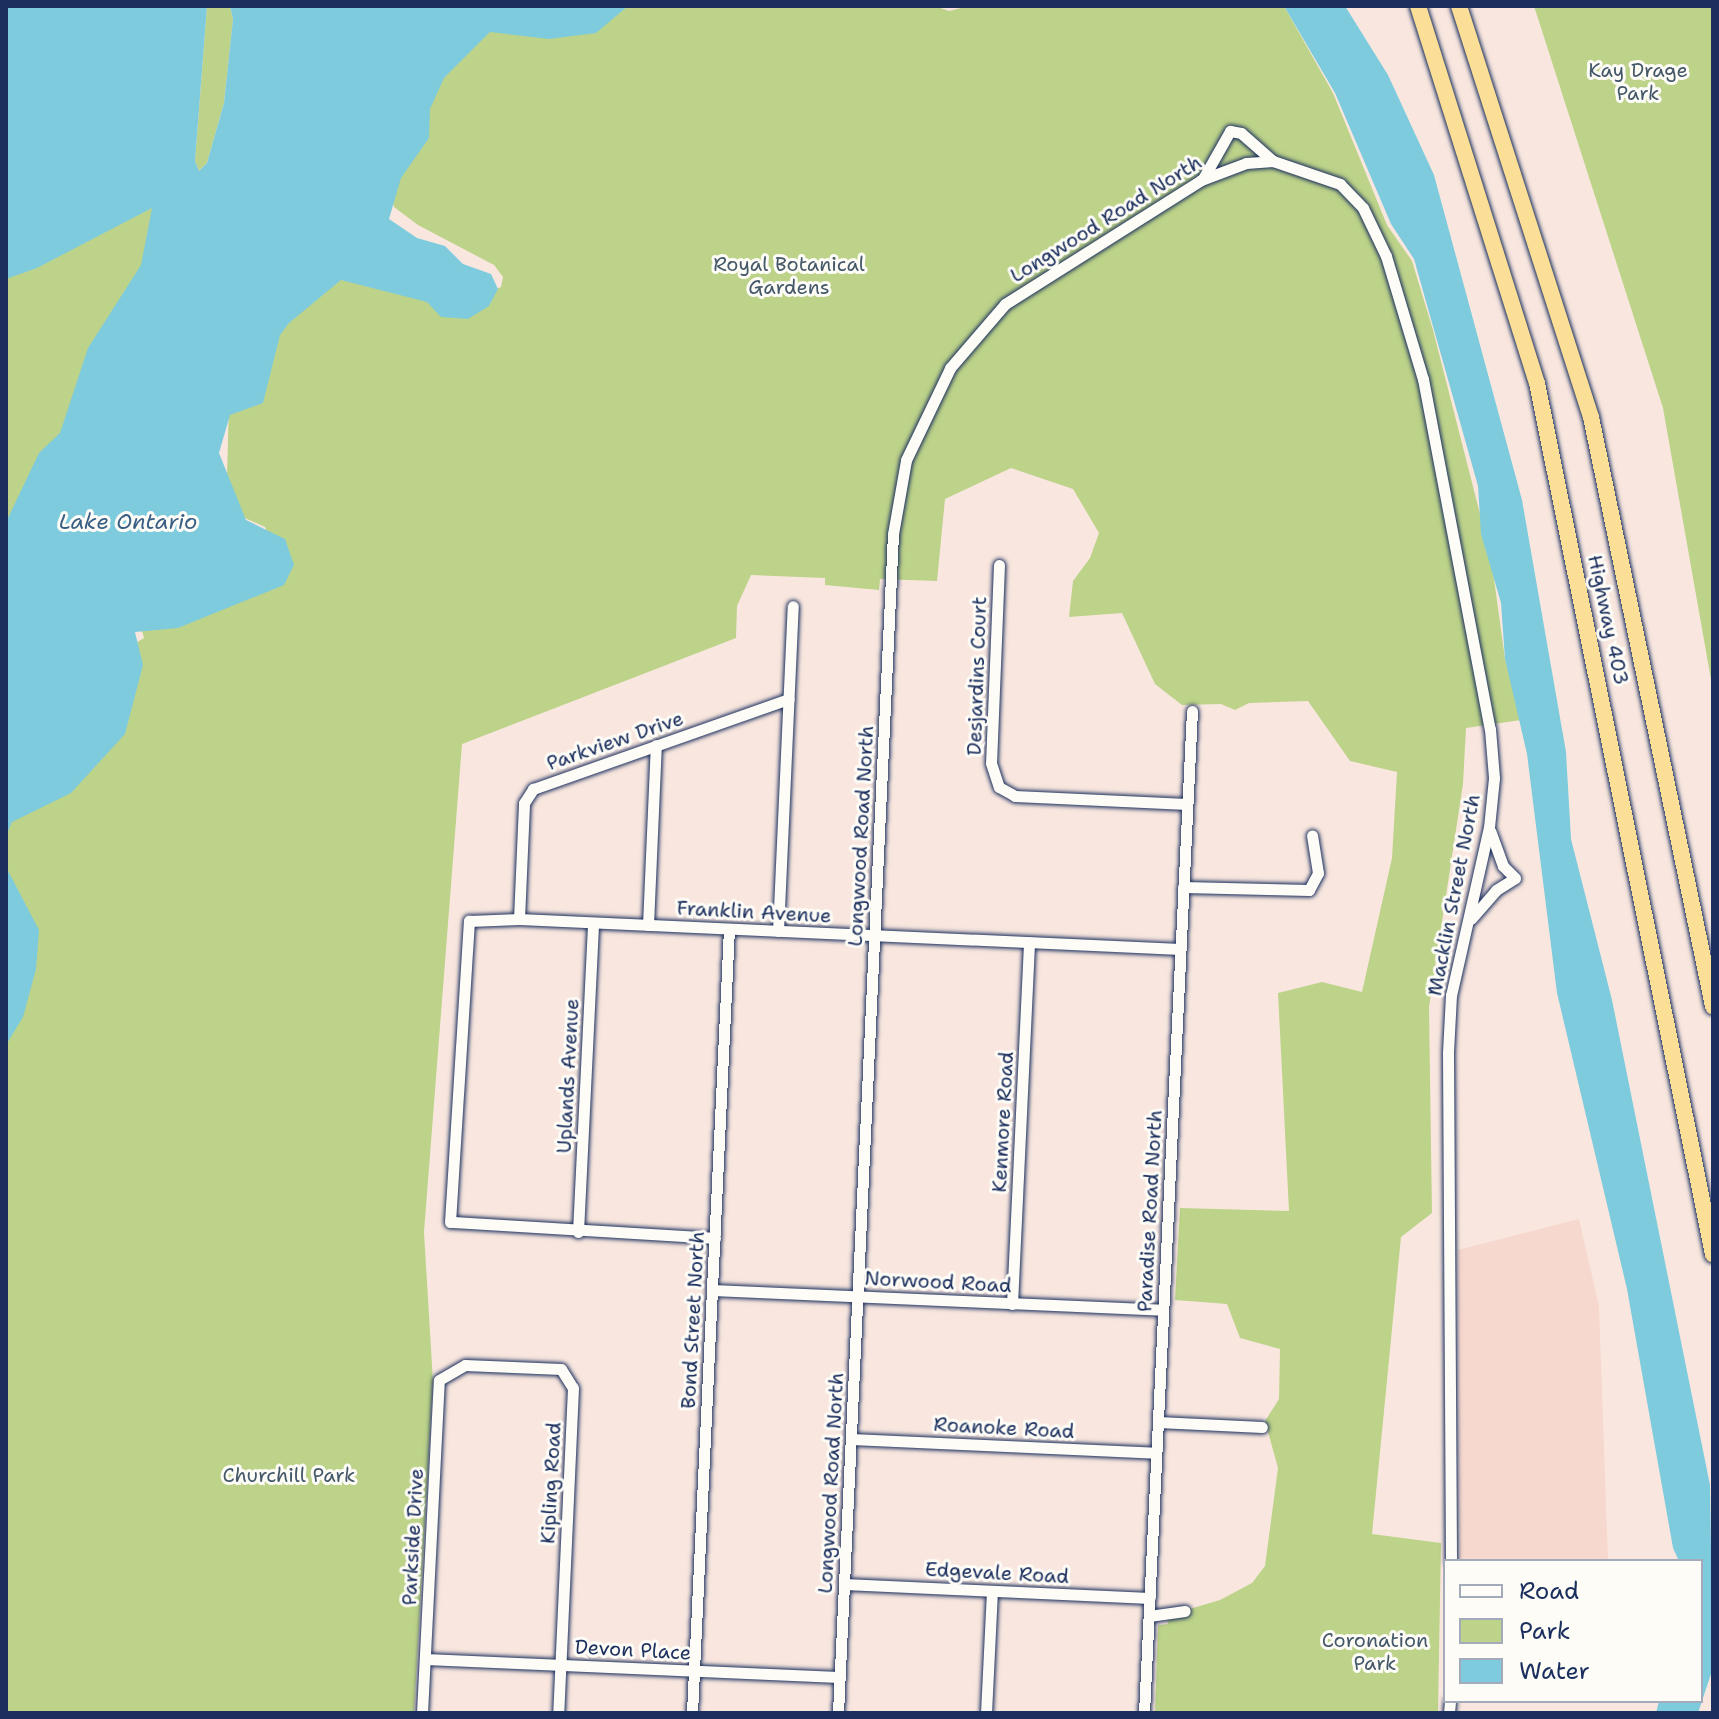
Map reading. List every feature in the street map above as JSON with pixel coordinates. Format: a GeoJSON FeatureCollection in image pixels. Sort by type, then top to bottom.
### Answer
{"type":"FeatureCollection","features":[{"type":"Feature","properties":{"kind":"highway","name":"Highway 403"},"geometry":{"type":"LineString","coordinates":[[1418,6],[1537,383],[1631,835],[1713,1254]]}},
{"type":"Feature","properties":{"kind":"highway","name":"Highway 403"},"geometry":{"type":"LineString","coordinates":[[1459,6],[1591,417],[1678,825],[1713,1006]]}},
{"type":"Feature","properties":{"kind":"street"},"geometry":{"type":"LineString","coordinates":[[1201,180],[1220,156],[1230,131],[1241,133],[1275,161]]}},
{"type":"Feature","properties":{"kind":"street","name":"Longwood Road North"},"geometry":{"type":"LineString","coordinates":[[838,1713],[897,497],[920,423],[950,368],[1005,304],[1201,180],[1246,163],[1275,161]]}},
{"type":"Feature","properties":{"kind":"street","name":"Macklin Street North"},"geometry":{"type":"LineString","coordinates":[[1275,161],[1340,184],[1363,208],[1386,256],[1423,379],[1462,567],[1490,729],[1494,778],[1489,827],[1451,995],[1448,1053],[1451,1559]]}},
{"type":"Feature","properties":{"kind":"street","name":"Desjardins Court"},"geometry":{"type":"LineString","coordinates":[[999,565],[991,763],[999,787],[1015,796],[1187,804]]}},
{"type":"Feature","properties":{"kind":"street"},"geometry":{"type":"LineString","coordinates":[[778,931],[793,606]]}},
{"type":"Feature","properties":{"kind":"street","name":"Parkview Drive"},"geometry":{"type":"LineString","coordinates":[[519,919],[529,793],[789,699]]}},
{"type":"Feature","properties":{"kind":"street","name":"Paradise Road North"},"geometry":{"type":"LineString","coordinates":[[1144,1713],[1192,711]]}},
{"type":"Feature","properties":{"kind":"street"},"geometry":{"type":"LineString","coordinates":[[648,925],[656,745]]}},
{"type":"Feature","properties":{"kind":"street"},"geometry":{"type":"LineString","coordinates":[[1467,925],[1479,906],[1515,878],[1503,866],[1489,827]]}},
{"type":"Feature","properties":{"kind":"street"},"geometry":{"type":"LineString","coordinates":[[1183,887],[1309,890],[1318,873],[1312,835]]}},
{"type":"Feature","properties":{"kind":"street","name":"Franklin Avenue"},"geometry":{"type":"LineString","coordinates":[[578,1232],[456,1225],[450,1222],[448,1207],[469,921],[519,919],[1180,949]]}},
{"type":"Feature","properties":{"kind":"street","name":"Uplands Avenue"},"geometry":{"type":"LineString","coordinates":[[578,1232],[593,923]]}},
{"type":"Feature","properties":{"kind":"street","name":"Bond Street North"},"geometry":{"type":"LineString","coordinates":[[692,1713],[729,929]]}},
{"type":"Feature","properties":{"kind":"street","name":"Kenmore Road"},"geometry":{"type":"LineString","coordinates":[[1012,1304],[1029,942]]}},
{"type":"Feature","properties":{"kind":"street"},"geometry":{"type":"LineString","coordinates":[[578,1232],[715,1238]]}},
{"type":"Feature","properties":{"kind":"street","name":"Norwood Road"},"geometry":{"type":"LineString","coordinates":[[712,1290],[1163,1310]]}},
{"type":"Feature","properties":{"kind":"street","name":"Kipling Road"},"geometry":{"type":"LineString","coordinates":[[451,1369],[465,1365],[561,1369],[573,1388],[558,1713]]}},
{"type":"Feature","properties":{"kind":"street","name":"Parkside Drive"},"geometry":{"type":"LineString","coordinates":[[422,1713],[439,1380],[451,1369]]}},
{"type":"Feature","properties":{"kind":"street"},"geometry":{"type":"LineString","coordinates":[[1158,1422],[1262,1427]]}},
{"type":"Feature","properties":{"kind":"street","name":"Roanoke Road"},"geometry":{"type":"LineString","coordinates":[[851,1439],[1156,1453]]}},
{"type":"Feature","properties":{"kind":"street","name":"Edgevale Road"},"geometry":{"type":"LineString","coordinates":[[844,1584],[1150,1598]]}},
{"type":"Feature","properties":{"kind":"street"},"geometry":{"type":"LineString","coordinates":[[986,1713],[992,1591]]}},
{"type":"Feature","properties":{"kind":"street"},"geometry":{"type":"LineString","coordinates":[[1149,1616],[1185,1611]]}},
{"type":"Feature","properties":{"kind":"street","name":"Devon Place"},"geometry":{"type":"LineString","coordinates":[[425,1659],[839,1677]]}},
{"type":"Feature","properties":{"kind":"shaded area"},"geometry":{"type":"Polygon","coordinates":[[[1579,1219],[1599,1306],[1608,1559],[1460,1559],[1458,1250],[1579,1219]]]}},
{"type":"Feature","properties":{"kind":"green space"},"geometry":{"type":"Polygon","coordinates":[[[207,6],[230,6],[233,19],[224,103],[207,163],[199,171],[195,161],[207,6]]]}},
{"type":"Feature","properties":{"kind":"green space","name":"Royal Botanical Gardens"},"geometry":{"type":"Polygon","coordinates":[[[566,6],[935,6],[949,11],[969,6],[1284,6],[1333,93],[1387,225],[1412,261],[1433,330],[1491,557],[1505,659],[1521,720],[1466,728],[1463,784],[1429,1007],[1432,1213],[1401,1237],[1372,1534],[1441,1543],[1438,1713],[1155,1713],[1158,1625],[1168,1624],[1166,1616],[1220,1600],[1252,1583],[1265,1566],[1278,1468],[1265,1421],[1279,1399],[1280,1349],[1240,1338],[1227,1304],[1175,1300],[1180,1208],[1289,1211],[1278,993],[1322,982],[1362,992],[1392,858],[1397,772],[1350,761],[1308,701],[1249,703],[1235,710],[1221,704],[1182,705],[1155,684],[1122,613],[1069,617],[1073,581],[1090,558],[1099,533],[1073,489],[1011,468],[945,499],[937,581],[880,579],[879,590],[825,585],[825,578],[751,575],[737,606],[736,638],[462,744],[424,1232],[433,1382],[414,1713],[6,1713],[6,814],[134,644],[144,638],[139,620],[275,553],[265,527],[238,515],[227,476],[229,403],[284,328],[330,278],[470,302],[501,287],[503,277],[494,265],[418,225],[394,207],[392,200],[439,65],[477,36],[566,6]]]}},
{"type":"Feature","properties":{"kind":"green space","name":"Kay Drage Park"},"geometry":{"type":"Polygon","coordinates":[[[1534,6],[1713,6],[1713,691],[1663,408],[1534,6]]]}},
{"type":"Feature","properties":{"kind":"green space"},"geometry":{"type":"Polygon","coordinates":[[[169,204],[94,392],[48,449],[6,527],[6,264],[127,206],[169,204]]]}},
{"type":"Feature","properties":{"kind":"water","name":"Lake Ontario"},"geometry":{"type":"Polygon","coordinates":[[[6,6],[207,6],[195,161],[199,171],[207,163],[224,103],[233,19],[230,6],[628,6],[596,33],[549,39],[490,32],[444,78],[430,109],[429,138],[401,178],[389,219],[417,238],[445,246],[463,264],[491,274],[498,289],[489,306],[468,319],[441,317],[427,302],[341,280],[289,323],[280,335],[263,403],[230,415],[219,453],[246,520],[285,539],[294,565],[284,585],[178,628],[135,632],[143,665],[125,734],[71,793],[12,822],[6,836],[6,522],[39,453],[60,433],[88,348],[141,265],[152,208],[37,268],[6,279],[6,6]]]}},
{"type":"Feature","properties":{"kind":"water"},"geometry":{"type":"Polygon","coordinates":[[[1284,6],[1345,6],[1388,75],[1434,175],[1522,500],[1566,752],[1571,839],[1612,1000],[1710,1485],[1713,1668],[1703,1698],[1703,1559],[1678,1559],[1673,1548],[1627,1289],[1557,993],[1527,754],[1505,659],[1501,603],[1481,534],[1478,486],[1414,259],[1391,224],[1335,93],[1284,6]]]}},
{"type":"Feature","properties":{"kind":"water"},"geometry":{"type":"Polygon","coordinates":[[[6,867],[39,930],[36,969],[23,1017],[6,1045],[6,867]]]}},
{"type":"Feature","properties":{"kind":"water"},"geometry":{"type":"Polygon","coordinates":[[[1658,1703],[1701,1703],[1698,1713],[1656,1713],[1658,1703]]]}},
{"type":"Feature","properties":{"kind":"park label","name":"Churchill Park"},"geometry":{"type":"Point","coordinates":[289,1475]}},
{"type":"Feature","properties":{"kind":"park label","name":"Coronation Park"},"geometry":{"type":"Point","coordinates":[1375,1652]}}]}
